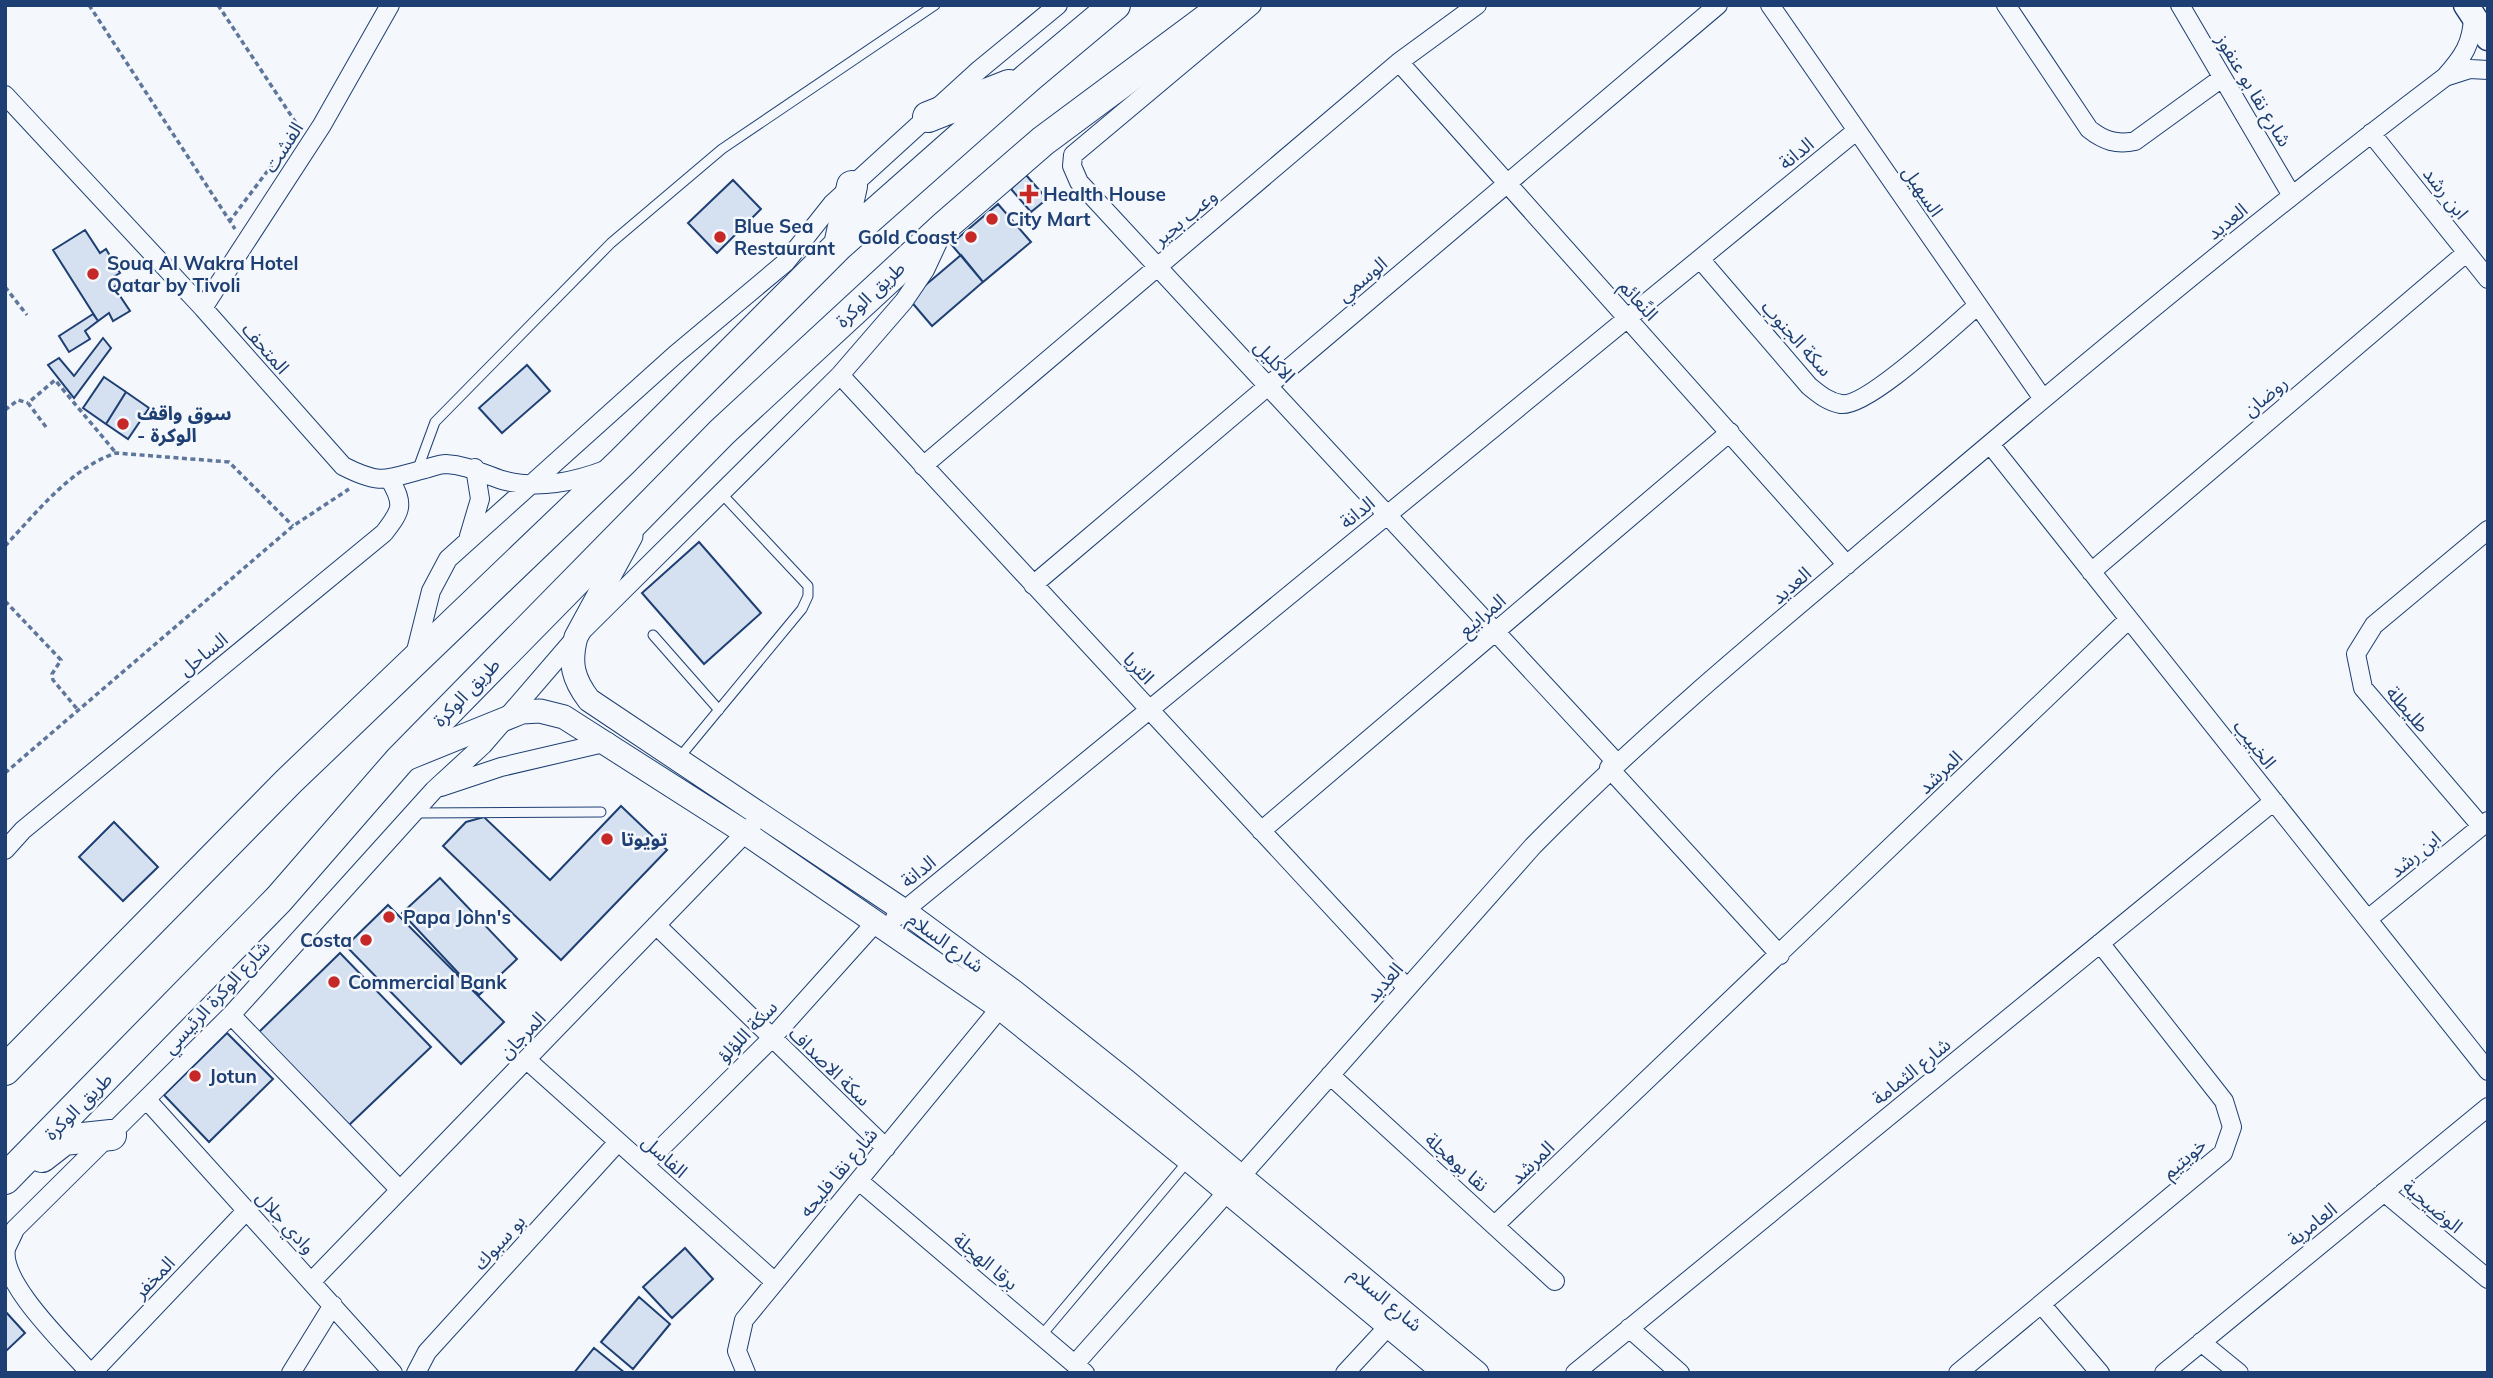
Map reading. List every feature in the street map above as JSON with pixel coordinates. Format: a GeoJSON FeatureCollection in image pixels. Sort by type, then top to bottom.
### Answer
{"type":"FeatureCollection","features":[{"type":"Feature","properties":{"kind":"highway"},"geometry":{"type":"LineString","coordinates":[[5,1070],[288,782],[621,463],[839,244],[1115,5]]}},
{"type":"Feature","properties":{"kind":"highway","name":"طريق الوكرة"},"geometry":{"type":"LineString","coordinates":[[5,1179],[279,899],[399,761],[672,480],[946,225],[1043,141],[1226,5]]}},
{"type":"Feature","properties":{"kind":"highway"},"geometry":{"type":"LineString","coordinates":[[928,117],[1029,77]]}},
{"type":"Feature","properties":{"kind":"highway"},"geometry":{"type":"LineString","coordinates":[[1128,79],[1164,77]]}},
{"type":"Feature","properties":{"kind":"highway"},"geometry":{"type":"LineString","coordinates":[[839,244],[852,186]]}},
{"type":"Feature","properties":{"kind":"highway"},"geometry":{"type":"LineString","coordinates":[[5,1185],[64,1140],[111,1135]]}},
{"type":"Feature","properties":{"kind":"main road"},"geometry":{"type":"LineString","coordinates":[[2470,11],[2488,38]]}},
{"type":"Feature","properties":{"kind":"street","name":"الفشت"},"geometry":{"type":"LineString","coordinates":[[203,308],[322,125],[390,5]]}},
{"type":"Feature","properties":{"kind":"street"},"geometry":{"type":"LineString","coordinates":[[411,665],[421,641],[435,580],[448,559],[528,485],[786,262],[832,204],[1058,5]]}},
{"type":"Feature","properties":{"kind":"street","name":"الاكليل"},"geometry":{"type":"LineString","coordinates":[[1252,5],[1073,155],[1072,166],[1079,182],[1496,631],[1613,765]]}},
{"type":"Feature","properties":{"kind":"street","name":"وعب بحير"},"geometry":{"type":"LineString","coordinates":[[923,466],[1399,62],[1477,5]]}},
{"type":"Feature","properties":{"kind":"street","name":"الوسمي"},"geometry":{"type":"LineString","coordinates":[[1033,585],[1718,5]]}},
{"type":"Feature","properties":{"kind":"street","name":"السهيل"},"geometry":{"type":"LineString","coordinates":[[1770,5],[1976,307],[2043,399]]}},
{"type":"Feature","properties":{"kind":"street"},"geometry":{"type":"LineString","coordinates":[[2006,5],[2089,129],[2109,141],[2122,144],[2135,141],[2222,78]]}},
{"type":"Feature","properties":{"kind":"street","name":"شارع نقا بو عنفوز"},"geometry":{"type":"LineString","coordinates":[[2180,5],[2292,196]]}},
{"type":"Feature","properties":{"kind":"street","name":"العديد"},"geometry":{"type":"LineString","coordinates":[[1080,1368],[1330,1075],[1533,846],[1613,765],[2043,399],[2292,196],[2445,77],[2464,55],[2472,39],[2470,11]]}},
{"type":"Feature","properties":{"kind":"street","name":"النًعائم"},"geometry":{"type":"LineString","coordinates":[[1399,62],[1847,565]]}},
{"type":"Feature","properties":{"kind":"street","name":"العديد"},"geometry":{"type":"LineString","coordinates":[[2445,77],[2470,69],[2488,70]]}},
{"type":"Feature","properties":{"kind":"street","name":"المتحف"},"geometry":{"type":"LineString","coordinates":[[5,95],[203,308],[343,466],[366,477],[390,480],[444,464],[475,468],[500,480],[528,485],[576,480],[621,463]]}},
{"type":"Feature","properties":{"kind":"street","name":"الدانة"},"geometry":{"type":"LineString","coordinates":[[881,926],[1856,131]]}},
{"type":"Feature","properties":{"kind":"street","name":"ابن رشد"},"geometry":{"type":"LineString","coordinates":[[2371,133],[2488,279]]}},
{"type":"Feature","properties":{"kind":"street","name":"طريق الوكرة"},"geometry":{"type":"LineString","coordinates":[[434,790],[483,745],[576,638],[840,375],[904,302],[925,270],[946,225]]}},
{"type":"Feature","properties":{"kind":"street","name":"روضان"},"geometry":{"type":"LineString","coordinates":[[2091,572],[2466,253]]}},
{"type":"Feature","properties":{"kind":"street","name":"سكة الجنوب"},"geometry":{"type":"LineString","coordinates":[[1700,259],[1809,386],[1824,398],[1844,405],[1865,398],[1976,307]]}},
{"type":"Feature","properties":{"kind":"street","name":"الثريا"},"geometry":{"type":"LineString","coordinates":[[840,375],[1407,988]]}},
{"type":"Feature","properties":{"kind":"street","name":"المرابيع"},"geometry":{"type":"LineString","coordinates":[[1261,831],[1730,432]]}},
{"type":"Feature","properties":{"kind":"street","name":"الخبيب"},"geometry":{"type":"LineString","coordinates":[[1990,444],[2488,1071]]}},
{"type":"Feature","properties":{"kind":"street"},"geometry":{"type":"LineString","coordinates":[[465,543],[475,522],[480,499],[475,468]]}},
{"type":"Feature","properties":{"kind":"street","name":"الساحل"},"geometry":{"type":"LineString","coordinates":[[5,850],[23,830],[384,533],[399,514],[400,496],[390,480]]}},
{"type":"Feature","properties":{"kind":"street","name":"شارع السلام"},"geometry":{"type":"LineString","coordinates":[[672,480],[622,549],[576,638],[571,656],[573,672],[589,700],[903,910],[1013,991],[1395,1320],[1445,1373]]}},
{"type":"Feature","properties":{"kind":"street","name":"طليطلة"},"geometry":{"type":"LineString","coordinates":[[2484,823],[2363,688],[2356,654],[2374,625],[2488,530]]}},
{"type":"Feature","properties":{"kind":"street","name":"المرشد"},"geometry":{"type":"LineString","coordinates":[[1495,1226],[2129,619]]}},
{"type":"Feature","properties":{"kind":"street","name":"شارع السلام"},"geometry":{"type":"LineString","coordinates":[[399,761],[522,712],[540,711],[564,716],[744,832],[1000,1008],[1189,1160],[1235,1184]]}},
{"type":"Feature","properties":{"kind":"street","name":"شارع الوكرة الرئيسي"},"geometry":{"type":"LineString","coordinates":[[91,1373],[26,1300],[10,1274],[6,1251],[15,1229],[230,1015],[434,790],[501,767],[608,742]]}},
{"type":"Feature","properties":{"kind":"street"},"geometry":{"type":"LineString","coordinates":[[1613,765],[1780,955]]}},
{"type":"Feature","properties":{"kind":"street","name":"شارع الثمامة"},"geometry":{"type":"LineString","coordinates":[[1575,1373],[2274,801]]}},
{"type":"Feature","properties":{"kind":"street","name":"المرجان"},"geometry":{"type":"LineString","coordinates":[[312,1281],[744,832],[762,817]]}},
{"type":"Feature","properties":{"kind":"street","name":"ابن رشد"},"geometry":{"type":"LineString","coordinates":[[2368,919],[2484,823]]}},
{"type":"Feature","properties":{"kind":"street","name":"سكة الاصداف"},"geometry":{"type":"LineString","coordinates":[[656,925],[886,1148]]}},
{"type":"Feature","properties":{"kind":"street","name":"سكة اللؤلؤ"},"geometry":{"type":"LineString","coordinates":[[644,1165],[881,926]]}},
{"type":"Feature","properties":{"kind":"street","name":"خويتيم"},"geometry":{"type":"LineString","coordinates":[[1958,1373],[2223,1153],[2232,1127],[2224,1101],[2100,943]]}},
{"type":"Feature","properties":{"kind":"street","name":"شارع نقا فليحه"},"geometry":{"type":"LineString","coordinates":[[746,1373],[737,1351],[744,1320],[1000,1008]]}},
{"type":"Feature","properties":{"kind":"street"},"geometry":{"type":"LineString","coordinates":[[230,1015],[400,1190]]}},
{"type":"Feature","properties":{"kind":"street","name":"الفاسل"},"geometry":{"type":"LineString","coordinates":[[527,1060],[775,1282]]}},
{"type":"Feature","properties":{"kind":"street","name":"نقا بوهجلة"},"geometry":{"type":"LineString","coordinates":[[1330,1075],[1555,1281]]}},
{"type":"Feature","properties":{"kind":"street","name":"وادي جلال"},"geometry":{"type":"LineString","coordinates":[[147,1100],[393,1373]]}},
{"type":"Feature","properties":{"kind":"street","name":"العامرية"},"geometry":{"type":"LineString","coordinates":[[2164,1373],[2488,1107]]}},
{"type":"Feature","properties":{"kind":"street","name":"بو سبوك"},"geometry":{"type":"LineString","coordinates":[[416,1373],[428,1352],[618,1142]]}},
{"type":"Feature","properties":{"kind":"street","name":"برقا الهجلة"},"geometry":{"type":"LineString","coordinates":[[859,1181],[1080,1368]]}},
{"type":"Feature","properties":{"kind":"street","name":"الوضيحية"},"geometry":{"type":"LineString","coordinates":[[2384,1192],[2488,1279]]}},
{"type":"Feature","properties":{"kind":"street","name":"المخفر"},"geometry":{"type":"LineString","coordinates":[[91,1373],[247,1210]]}},
{"type":"Feature","properties":{"kind":"street"},"geometry":{"type":"LineString","coordinates":[[291,1373],[333,1305]]}},
{"type":"Feature","properties":{"kind":"street"},"geometry":{"type":"LineString","coordinates":[[2042,1305],[2100,1373]]}},
{"type":"Feature","properties":{"kind":"street"},"geometry":{"type":"LineString","coordinates":[[1345,1373],[1395,1320]]}},
{"type":"Feature","properties":{"kind":"street","name":"شارع السلام"},"geometry":{"type":"LineString","coordinates":[[1395,1320],[1477,1373]]}},
{"type":"Feature","properties":{"kind":"street"},"geometry":{"type":"LineString","coordinates":[[1629,1328],[1680,1373]]}},
{"type":"Feature","properties":{"kind":"street"},"geometry":{"type":"LineString","coordinates":[[2201,1342],[2239,1373]]}},
{"type":"Feature","properties":{"kind":"lane"},"geometry":{"type":"LineString","coordinates":[[417,471],[435,422],[611,243],[722,149],[935,5]]}},
{"type":"Feature","properties":{"kind":"lane"},"geometry":{"type":"LineString","coordinates":[[678,759],[802,609],[808,596],[808,586],[721,493]]}},
{"type":"Feature","properties":{"kind":"lane"},"geometry":{"type":"LineString","coordinates":[[653,635],[719,710]]}},
{"type":"Feature","properties":{"kind":"lane"},"geometry":{"type":"LineString","coordinates":[[412,813],[601,812]]}},
{"type":"Feature","properties":{"kind":"lane"},"geometry":{"type":"LineString","coordinates":[[1041,1336],[1189,1160]]}},
{"type":"Feature","properties":{"kind":"path"},"geometry":{"type":"LineString","coordinates":[[89,5],[229,222],[277,158]]}},
{"type":"Feature","properties":{"kind":"path"},"geometry":{"type":"LineString","coordinates":[[218,5],[301,130],[293,139]]}},
{"type":"Feature","properties":{"kind":"path"},"geometry":{"type":"LineString","coordinates":[[5,287],[27,315]]}},
{"type":"Feature","properties":{"kind":"path"},"geometry":{"type":"LineString","coordinates":[[28,403],[55,380],[116,453]]}},
{"type":"Feature","properties":{"kind":"path"},"geometry":{"type":"LineString","coordinates":[[5,410],[18,400],[28,403],[46,427]]}},
{"type":"Feature","properties":{"kind":"path"},"geometry":{"type":"LineString","coordinates":[[5,546],[56,490],[105,457],[116,453],[229,462],[293,526]]}},
{"type":"Feature","properties":{"kind":"path"},"geometry":{"type":"LineString","coordinates":[[5,773],[293,526],[366,477]]}},
{"type":"Feature","properties":{"kind":"path"},"geometry":{"type":"LineString","coordinates":[[5,601],[61,660],[52,674],[53,680],[78,710]]}},
{"type":"Feature","properties":{"kind":"building","name":"Health House"},"geometry":{"type":"Polygon","coordinates":[[[1026,175],[1047,199],[1031,212],[1011,189],[1026,175]]]}},
{"type":"Feature","properties":{"kind":"building"},"geometry":{"type":"Polygon","coordinates":[[[733,180],[761,209],[717,253],[688,223],[733,180]]]}},
{"type":"Feature","properties":{"kind":"building"},"geometry":{"type":"Polygon","coordinates":[[[998,204],[1031,242],[983,282],[951,244],[998,204]]]}},
{"type":"Feature","properties":{"kind":"building","name":"Souq Al Wakra Hotel Qatar by Tivoli"},"geometry":{"type":"Polygon","coordinates":[[[85,230],[100,253],[106,249],[120,273],[115,276],[120,283],[114,287],[130,311],[113,321],[109,313],[98,321],[53,250],[85,230]]]}},
{"type":"Feature","properties":{"kind":"building"},"geometry":{"type":"Polygon","coordinates":[[[961,255],[983,282],[932,326],[909,299],[961,255]]]}},
{"type":"Feature","properties":{"kind":"building"},"geometry":{"type":"Polygon","coordinates":[[[93,314],[98,321],[85,331],[90,339],[69,352],[59,336],[93,314]]]}},
{"type":"Feature","properties":{"kind":"building"},"geometry":{"type":"Polygon","coordinates":[[[103,338],[111,348],[74,398],[48,365],[59,358],[74,376],[103,338]]]}},
{"type":"Feature","properties":{"kind":"building"},"geometry":{"type":"Polygon","coordinates":[[[527,365],[550,391],[502,433],[479,408],[527,365]]]}},
{"type":"Feature","properties":{"kind":"building"},"geometry":{"type":"Polygon","coordinates":[[[104,377],[126,392],[106,424],[83,408],[104,377]]]}},
{"type":"Feature","properties":{"kind":"building"},"geometry":{"type":"Polygon","coordinates":[[[126,392],[149,408],[128,439],[106,424],[126,392]]]}},
{"type":"Feature","properties":{"kind":"building"},"geometry":{"type":"Polygon","coordinates":[[[699,542],[761,613],[704,664],[642,593],[699,542]]]}},
{"type":"Feature","properties":{"kind":"building"},"geometry":{"type":"Polygon","coordinates":[[[621,806],[667,850],[561,960],[443,846],[466,822],[484,817],[550,880],[621,806]]]}},
{"type":"Feature","properties":{"kind":"building"},"geometry":{"type":"Polygon","coordinates":[[[114,822],[158,867],[123,901],[79,857],[114,822]]]}},
{"type":"Feature","properties":{"kind":"building"},"geometry":{"type":"Polygon","coordinates":[[[440,878],[517,959],[479,995],[402,913],[440,878]]]}},
{"type":"Feature","properties":{"kind":"building"},"geometry":{"type":"Polygon","coordinates":[[[388,905],[504,1022],[461,1064],[346,946],[388,905]]]}},
{"type":"Feature","properties":{"kind":"building"},"geometry":{"type":"Polygon","coordinates":[[[340,953],[431,1047],[348,1126],[258,1033],[340,953]]]}},
{"type":"Feature","properties":{"kind":"building"},"geometry":{"type":"Polygon","coordinates":[[[227,1033],[273,1079],[209,1142],[164,1095],[227,1033]]]}},
{"type":"Feature","properties":{"kind":"building"},"geometry":{"type":"Polygon","coordinates":[[[685,1248],[713,1279],[672,1318],[643,1287],[685,1248]]]}},
{"type":"Feature","properties":{"kind":"building"},"geometry":{"type":"Polygon","coordinates":[[[639,1297],[670,1324],[633,1369],[601,1342],[639,1297]]]}},
{"type":"Feature","properties":{"kind":"building"},"geometry":{"type":"Polygon","coordinates":[[[5,1311],[25,1333],[5,1352],[5,1311]]]}},
{"type":"Feature","properties":{"kind":"building"},"geometry":{"type":"Polygon","coordinates":[[[594,1348],[625,1373],[574,1373],[594,1348]]]}},
{"type":"Feature","properties":{"kind":"place","name":"Health House"},"geometry":{"type":"Point","coordinates":[1029,194]}},
{"type":"Feature","properties":{"kind":"place","name":"City Mart"},"geometry":{"type":"Point","coordinates":[992,219]}},
{"type":"Feature","properties":{"kind":"place","name":"Blue Sea Restaurant"},"geometry":{"type":"Point","coordinates":[720,237]}},
{"type":"Feature","properties":{"kind":"place","name":"Gold Coast"},"geometry":{"type":"Point","coordinates":[971,237]}},
{"type":"Feature","properties":{"kind":"place","name":"Souq Al Wakra Hotel Qatar by Tivoli"},"geometry":{"type":"Point","coordinates":[93,274]}},
{"type":"Feature","properties":{"kind":"place","name":"سوق واقف - الوكرة"},"geometry":{"type":"Point","coordinates":[123,424]}},
{"type":"Feature","properties":{"kind":"place","name":"تويوتا"},"geometry":{"type":"Point","coordinates":[607,839]}},
{"type":"Feature","properties":{"kind":"place","name":"Papa John's"},"geometry":{"type":"Point","coordinates":[389,917]}},
{"type":"Feature","properties":{"kind":"place","name":"Costa"},"geometry":{"type":"Point","coordinates":[366,940]}},
{"type":"Feature","properties":{"kind":"place","name":"Commercial Bank"},"geometry":{"type":"Point","coordinates":[334,982]}},
{"type":"Feature","properties":{"kind":"place","name":"Jotun"},"geometry":{"type":"Point","coordinates":[195,1076]}}]}
